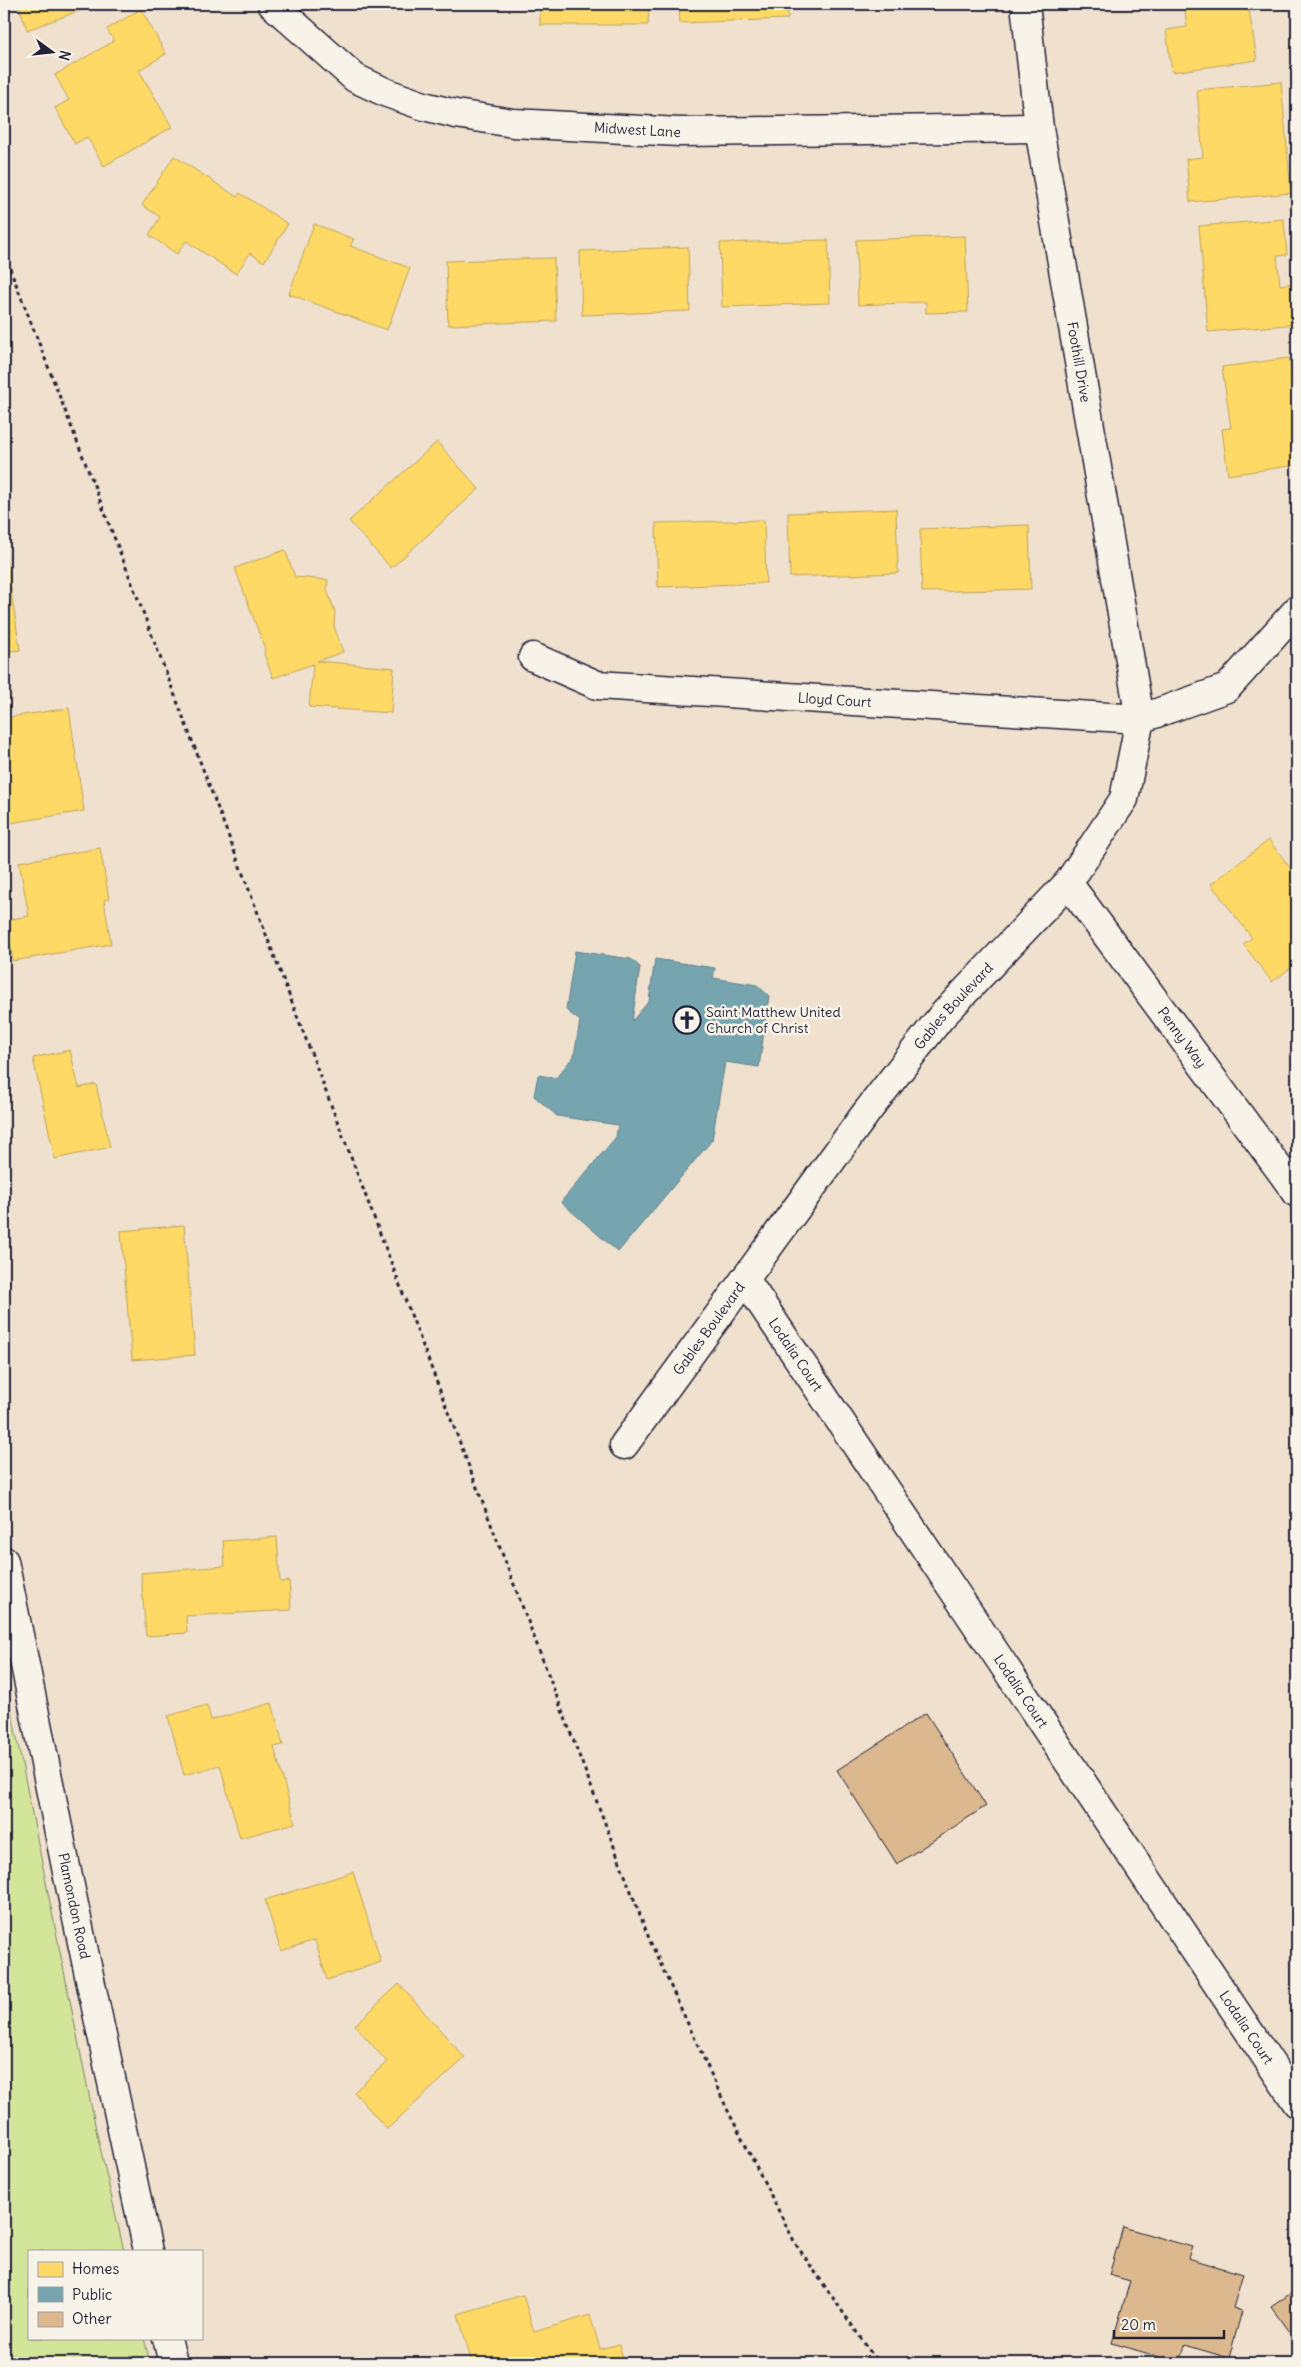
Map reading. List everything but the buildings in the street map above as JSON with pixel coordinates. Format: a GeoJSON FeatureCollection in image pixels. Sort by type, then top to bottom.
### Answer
{"type":"FeatureCollection","features":[{"type":"Feature","properties":{"kind":"street","name":"Midwest Lane"},"geometry":{"type":"LineString","coordinates":[[272,4],[355,78],[387,93],[456,114],[513,123],[679,132],[1039,128]]}},
{"type":"Feature","properties":{"kind":"street","name":"Foothill Drive"},"geometry":{"type":"LineString","coordinates":[[1025,4],[1039,128],[1140,719]]}},
{"type":"Feature","properties":{"kind":"street"},"geometry":{"type":"LineString","coordinates":[[1140,719],[1227,688],[1297,610]]}},
{"type":"Feature","properties":{"kind":"street","name":"Lloyd Court"},"geometry":{"type":"LineString","coordinates":[[533,657],[597,685],[1140,719]]}},
{"type":"Feature","properties":{"kind":"street","name":"Gables Boulevard"},"geometry":{"type":"LineString","coordinates":[[624,1445],[866,1113],[941,1017],[1068,883],[1124,799],[1140,719]]}},
{"type":"Feature","properties":{"kind":"street","name":"Penny Way"},"geometry":{"type":"LineString","coordinates":[[1068,883],[1297,1193]]}},
{"type":"Feature","properties":{"kind":"street","name":"Lodalia Court"},"geometry":{"type":"LineString","coordinates":[[745,1279],[1297,2102]]}},
{"type":"Feature","properties":{"kind":"street","name":"Plamondon Road"},"geometry":{"type":"LineString","coordinates":[[4,1561],[67,1872],[148,2250]]}},
{"type":"Feature","properties":{"kind":"street"},"geometry":{"type":"LineString","coordinates":[[167,2340],[173,2363]]}},
{"type":"Feature","properties":{"kind":"path"},"geometry":{"type":"LineString","coordinates":[[4,253],[134,587],[650,1941],[728,2111],[795,2243],[878,2363]]}},
{"type":"Feature","properties":{"kind":"green space"},"geometry":{"type":"Polygon","coordinates":[[[4,1675],[97,2134],[124,2250],[28,2250],[28,2340],[144,2340],[150,2363],[4,2363],[4,1675]]]}},
{"type":"Feature","properties":{"kind":"place","name":"Saint Matthew United Church of Christ"},"geometry":{"type":"Point","coordinates":[687,1020]}}]}
